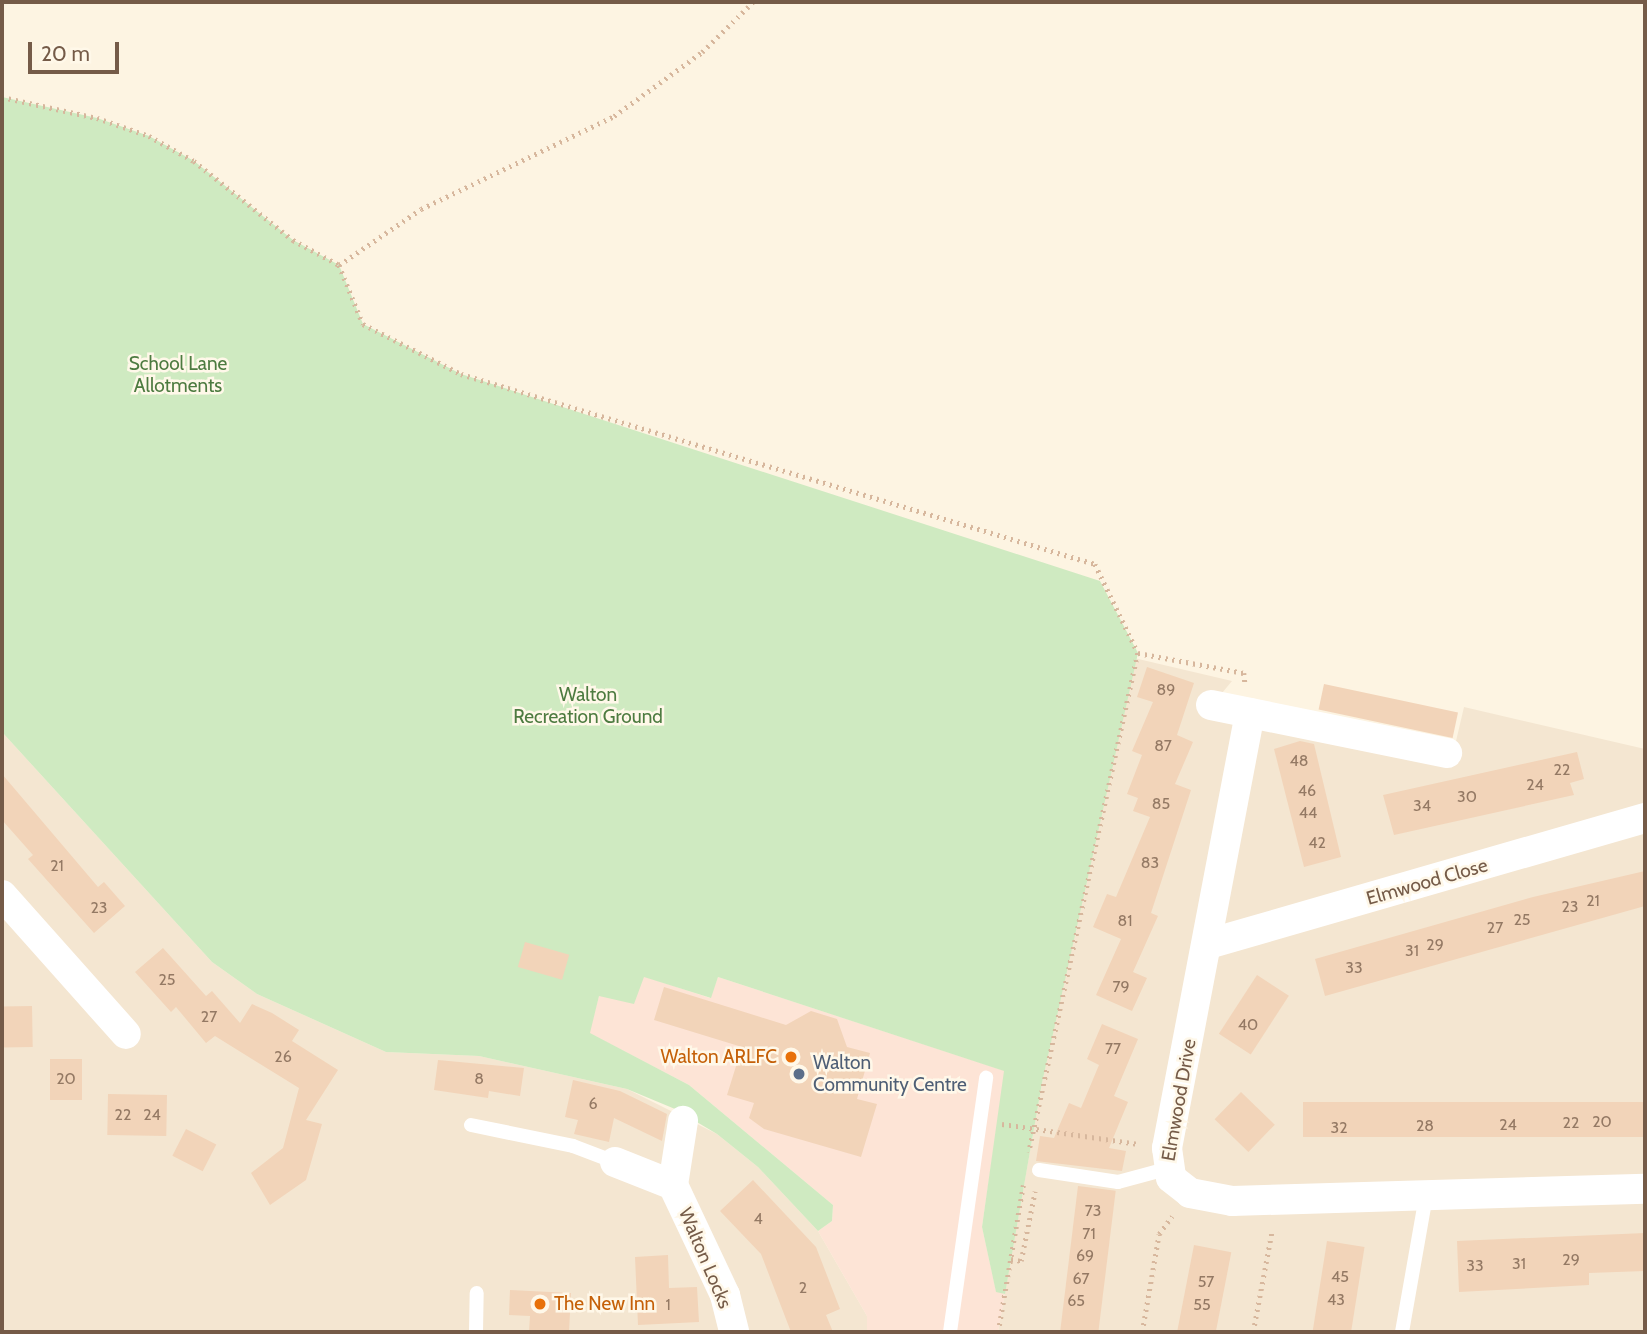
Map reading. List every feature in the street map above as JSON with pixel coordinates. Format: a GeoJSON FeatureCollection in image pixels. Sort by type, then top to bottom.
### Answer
{"type":"FeatureCollection","features":[{"type":"Feature","properties":{"kind":"street"},"geometry":{"type":"LineString","coordinates":[[1211,705],[1447,753]]}},
{"type":"Feature","properties":{"kind":"street","name":"Elmwood Drive"},"geometry":{"type":"LineString","coordinates":[[1189,1193],[1167,1158],[1250,713]]}},
{"type":"Feature","properties":{"kind":"street","name":"Elmwood Close"},"geometry":{"type":"LineString","coordinates":[[1208,944],[1645,818]]}},
{"type":"Feature","properties":{"kind":"street"},"geometry":{"type":"LineString","coordinates":[[2,895],[82,1002],[127,1034]]}},
{"type":"Feature","properties":{"kind":"street","name":"Walton Locks"},"geometry":{"type":"LineString","coordinates":[[683,1121],[673,1185],[725,1295],[734,1332]]}},
{"type":"Feature","properties":{"kind":"street","name":"Walton Locks"},"geometry":{"type":"LineString","coordinates":[[615,1163],[673,1185]]}},
{"type":"Feature","properties":{"kind":"street"},"geometry":{"type":"LineString","coordinates":[[1189,1193],[1233,1201],[1645,1189]]}},
{"type":"Feature","properties":{"kind":"lane"},"geometry":{"type":"LineString","coordinates":[[950,1332],[986,1078]]}},
{"type":"Feature","properties":{"kind":"lane"},"geometry":{"type":"LineString","coordinates":[[471,1125],[573,1146],[615,1163]]}},
{"type":"Feature","properties":{"kind":"lane"},"geometry":{"type":"LineString","coordinates":[[1039,1170],[1118,1182],[1167,1158]]}},
{"type":"Feature","properties":{"kind":"lane"},"geometry":{"type":"LineString","coordinates":[[1402,1332],[1426,1196]]}},
{"type":"Feature","properties":{"kind":"lane"},"geometry":{"type":"LineString","coordinates":[[476,1332],[477,1293]]}},
{"type":"Feature","properties":{"kind":"path"},"geometry":{"type":"LineString","coordinates":[[339,265],[421,209],[614,116],[702,52],[753,2]]}},
{"type":"Feature","properties":{"kind":"path"},"geometry":{"type":"LineString","coordinates":[[2,97],[97,118],[149,136],[194,162],[293,240],[339,265],[363,324],[461,374],[1095,564],[1138,653],[1029,1155]]}},
{"type":"Feature","properties":{"kind":"path"},"geometry":{"type":"LineString","coordinates":[[1138,653],[1244,673],[1250,713]]}},
{"type":"Feature","properties":{"kind":"path"},"geometry":{"type":"LineString","coordinates":[[980,1120],[1167,1158]]}},
{"type":"Feature","properties":{"kind":"path"},"geometry":{"type":"LineString","coordinates":[[1011,1259],[1021,1261],[1039,1170]]}},
{"type":"Feature","properties":{"kind":"path"},"geometry":{"type":"LineString","coordinates":[[998,1332],[1024,1181]]}},
{"type":"Feature","properties":{"kind":"path"},"geometry":{"type":"LineString","coordinates":[[1142,1332],[1159,1234],[1189,1193]]}},
{"type":"Feature","properties":{"kind":"path"},"geometry":{"type":"LineString","coordinates":[[1254,1332],[1278,1200]]}},
{"type":"Feature","properties":{"kind":"shaded area"},"geometry":{"type":"Polygon","coordinates":[[[1134,658],[1232,681],[1212,705],[1453,754],[1464,707],[1645,749],[1645,1332],[998,1332],[1042,1083],[1134,658]]]}},
{"type":"Feature","properties":{"kind":"shaded area"},"geometry":{"type":"Polygon","coordinates":[[[2,732],[212,962],[257,994],[386,1052],[479,1056],[627,1089],[717,1134],[758,1167],[818,1231],[867,1316],[867,1332],[2,1332],[2,732]]]}},
{"type":"Feature","properties":{"kind":"shaded area"},"geometry":{"type":"Polygon","coordinates":[[[643,976],[710,998],[718,977],[1005,1071],[982,1227],[996,1291],[1005,1294],[998,1332],[867,1332],[867,1316],[818,1231],[832,1221],[833,1205],[689,1085],[589,1033],[599,996],[643,976]]]}},
{"type":"Feature","properties":{"kind":"green space","name":"Walton Recreation Ground"},"geometry":{"type":"Polygon","coordinates":[[[2,97],[97,118],[149,136],[194,161],[293,240],[339,265],[363,324],[461,374],[1100,581],[1138,653],[1042,1083],[1005,1294],[996,1292],[982,1227],[1004,1071],[718,977],[711,998],[644,977],[634,1004],[599,996],[590,1033],[689,1085],[833,1205],[832,1221],[818,1231],[758,1167],[717,1134],[675,1109],[627,1089],[479,1056],[386,1052],[257,994],[212,962],[2,732],[2,97]]]}},
{"type":"Feature","properties":{"kind":"building"},"geometry":{"type":"Polygon","coordinates":[[[1147,667],[1194,683],[1177,735],[1193,742],[1175,784],[1191,790],[1151,913],[1158,916],[1133,972],[1147,978],[1132,1011],[1096,995],[1121,939],[1093,927],[1107,894],[1116,897],[1150,817],[1133,811],[1138,798],[1127,794],[1142,755],[1132,751],[1153,702],[1137,697],[1147,667]]]}},
{"type":"Feature","properties":{"kind":"building"},"geometry":{"type":"Polygon","coordinates":[[[1324,684],[1458,712],[1453,738],[1319,709],[1324,684]]]}},
{"type":"Feature","properties":{"kind":"building"},"geometry":{"type":"Polygon","coordinates":[[[1300,741],[1314,744],[1341,857],[1304,867],[1274,749],[1300,741]]]}},
{"type":"Feature","properties":{"kind":"building"},"geometry":{"type":"Polygon","coordinates":[[[1577,752],[1584,779],[1570,783],[1574,795],[1394,835],[1383,795],[1577,752]]]}},
{"type":"Feature","properties":{"kind":"building"},"geometry":{"type":"Polygon","coordinates":[[[2,774],[98,887],[104,882],[125,906],[94,933],[28,859],[33,855],[2,820],[2,774]]]}},
{"type":"Feature","properties":{"kind":"building"},"geometry":{"type":"Polygon","coordinates":[[[1645,871],[1645,906],[1325,996],[1315,959],[1533,897],[1645,871]]]}},
{"type":"Feature","properties":{"kind":"building"},"geometry":{"type":"Polygon","coordinates":[[[525,942],[569,955],[562,980],[518,967],[525,942]]]}},
{"type":"Feature","properties":{"kind":"building"},"geometry":{"type":"Polygon","coordinates":[[[163,948],[206,996],[212,991],[240,1023],[252,1004],[272,1013],[299,1030],[292,1041],[338,1070],[306,1120],[322,1124],[306,1180],[270,1205],[251,1173],[283,1148],[299,1088],[215,1036],[206,1043],[176,1007],[171,1012],[135,972],[163,948]]]}},
{"type":"Feature","properties":{"kind":"building"},"geometry":{"type":"Polygon","coordinates":[[[1257,975],[1289,996],[1251,1054],[1219,1034],[1257,975]]]}},
{"type":"Feature","properties":{"kind":"building","name":"Walton Community Centre"},"geometry":{"type":"Polygon","coordinates":[[[664,987],[786,1025],[811,1011],[837,1019],[847,1047],[870,1053],[857,1099],[877,1104],[861,1157],[764,1129],[749,1118],[754,1103],[727,1095],[742,1047],[654,1020],[664,987]]]}},
{"type":"Feature","properties":{"kind":"building"},"geometry":{"type":"Polygon","coordinates":[[[32,1006],[33,1047],[3,1048],[2,1007],[32,1006]]]}},
{"type":"Feature","properties":{"kind":"building"},"geometry":{"type":"Polygon","coordinates":[[[1102,1024],[1138,1039],[1114,1096],[1128,1102],[1109,1148],[1126,1151],[1122,1171],[1036,1161],[1040,1136],[1054,1138],[1069,1103],[1081,1108],[1099,1065],[1087,1059],[1102,1024]]]}},
{"type":"Feature","properties":{"kind":"building"},"geometry":{"type":"Polygon","coordinates":[[[50,1059],[82,1059],[82,1100],[50,1100],[50,1059]]]}},
{"type":"Feature","properties":{"kind":"building"},"geometry":{"type":"Polygon","coordinates":[[[438,1060],[524,1068],[520,1096],[489,1091],[488,1098],[434,1090],[438,1060]]]}},
{"type":"Feature","properties":{"kind":"building"},"geometry":{"type":"Polygon","coordinates":[[[573,1080],[620,1091],[667,1114],[662,1141],[614,1118],[609,1142],[574,1134],[578,1120],[565,1117],[573,1080]]]}},
{"type":"Feature","properties":{"kind":"building"},"geometry":{"type":"Polygon","coordinates":[[[1241,1092],[1275,1125],[1248,1152],[1215,1119],[1241,1092]]]}},
{"type":"Feature","properties":{"kind":"building"},"geometry":{"type":"Polygon","coordinates":[[[108,1094],[167,1095],[166,1136],[107,1135],[108,1094]]]}},
{"type":"Feature","properties":{"kind":"building"},"geometry":{"type":"Polygon","coordinates":[[[1303,1102],[1645,1102],[1645,1137],[1303,1137],[1303,1102]]]}},
{"type":"Feature","properties":{"kind":"building"},"geometry":{"type":"Polygon","coordinates":[[[186,1129],[216,1144],[203,1171],[172,1156],[186,1129]]]}},
{"type":"Feature","properties":{"kind":"building"},"geometry":{"type":"Polygon","coordinates":[[[753,1180],[816,1247],[840,1309],[826,1315],[833,1332],[791,1332],[761,1254],[720,1211],[753,1180]]]}},
{"type":"Feature","properties":{"kind":"building"},"geometry":{"type":"Polygon","coordinates":[[[1078,1186],[1116,1191],[1098,1332],[1060,1332],[1078,1186]]]}},
{"type":"Feature","properties":{"kind":"building"},"geometry":{"type":"Polygon","coordinates":[[[1645,1233],[1645,1271],[1589,1273],[1589,1285],[1459,1292],[1457,1241],[1645,1233]]]}},
{"type":"Feature","properties":{"kind":"building"},"geometry":{"type":"Polygon","coordinates":[[[1327,1241],[1365,1247],[1351,1332],[1313,1332],[1327,1241]]]}},
{"type":"Feature","properties":{"kind":"building"},"geometry":{"type":"Polygon","coordinates":[[[1194,1245],[1231,1252],[1216,1332],[1177,1331],[1194,1245]]]}},
{"type":"Feature","properties":{"kind":"building"},"geometry":{"type":"Polygon","coordinates":[[[668,1255],[669,1288],[697,1287],[699,1322],[638,1325],[635,1257],[668,1255]]]}},
{"type":"Feature","properties":{"kind":"building","name":"The New Inn"},"geometry":{"type":"Polygon","coordinates":[[[510,1290],[571,1293],[569,1332],[529,1332],[530,1316],[509,1315],[510,1290]]]}},
{"type":"Feature","properties":{"kind":"place","name":"Walton ARLFC"},"geometry":{"type":"Point","coordinates":[791,1057]}},
{"type":"Feature","properties":{"kind":"place","name":"Walton Community Centre"},"geometry":{"type":"Point","coordinates":[799,1074]}},
{"type":"Feature","properties":{"kind":"place","name":"The New Inn"},"geometry":{"type":"Point","coordinates":[540,1304]}},
{"type":"Feature","properties":{"kind":"park label","name":"School Lane Allotments"},"geometry":{"type":"Point","coordinates":[178,375]}}]}
